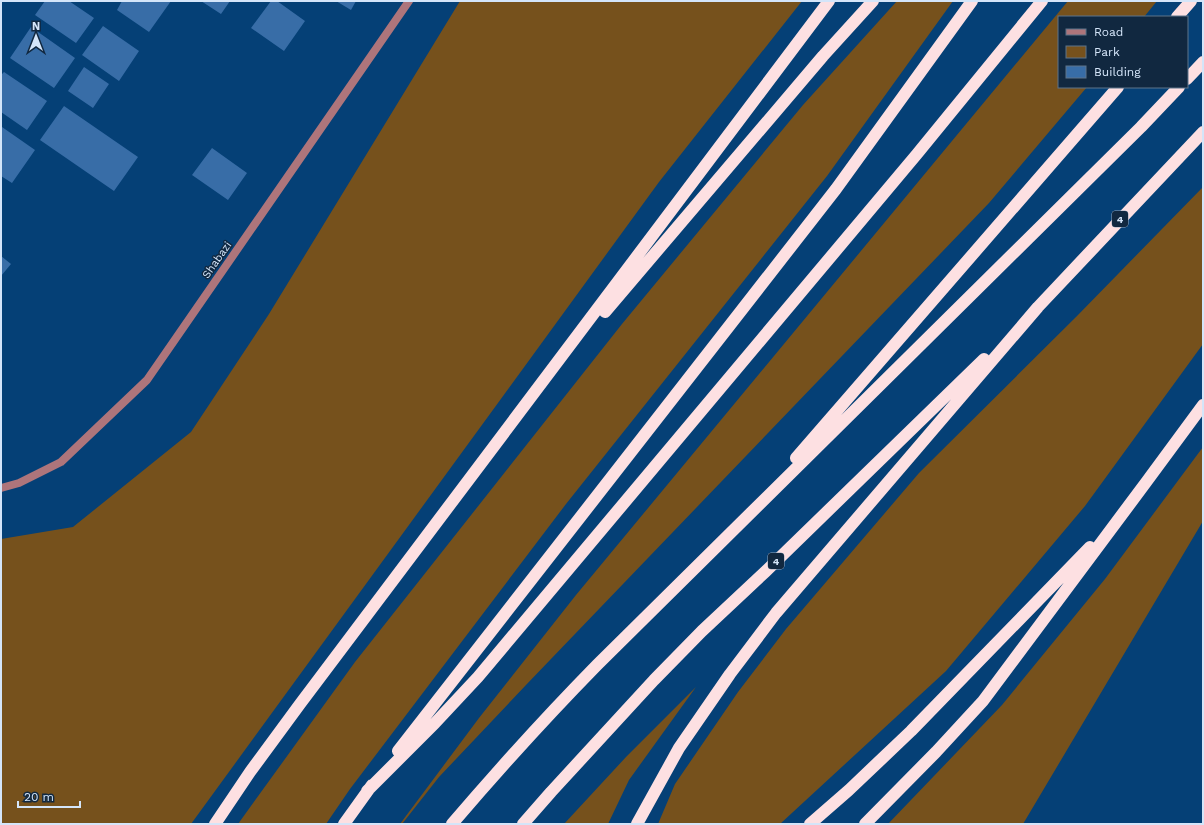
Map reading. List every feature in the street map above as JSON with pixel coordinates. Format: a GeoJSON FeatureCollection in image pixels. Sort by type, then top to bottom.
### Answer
{"type":"FeatureCollection","features":[{"type":"Feature","properties":{"kind":"highway"},"geometry":{"type":"LineString","coordinates":[[215,824],[250,772],[300,704],[829,1]]}},
{"type":"Feature","properties":{"kind":"highway"},"geometry":{"type":"LineString","coordinates":[[519,414],[813,68],[872,1]]}},
{"type":"Feature","properties":{"kind":"highway"},"geometry":{"type":"LineString","coordinates":[[344,824],[367,791],[836,189],[972,1]]}},
{"type":"Feature","properties":{"kind":"highway"},"geometry":{"type":"LineString","coordinates":[[367,791],[435,723],[478,677],[917,154],[1042,1]]}},
{"type":"Feature","properties":{"kind":"highway"},"geometry":{"type":"LineString","coordinates":[[1178,16],[1191,1]]}},
{"type":"Feature","properties":{"kind":"highway"},"geometry":{"type":"LineString","coordinates":[[1188,77],[1203,62]]}},
{"type":"Feature","properties":{"kind":"highway"},"geometry":{"type":"LineString","coordinates":[[734,529],[1117,88]]}},
{"type":"Feature","properties":{"kind":"highway"},"geometry":{"type":"LineString","coordinates":[[452,824],[549,714],[1135,133],[1178,88]]}},
{"type":"Feature","properties":{"kind":"highway","name":"4"},"geometry":{"type":"LineString","coordinates":[[523,824],[654,680],[702,631],[765,572],[1038,307],[1203,132]]}},
{"type":"Feature","properties":{"kind":"highway"},"geometry":{"type":"LineString","coordinates":[[637,824],[679,748],[730,674],[776,613],[1038,307]]}},
{"type":"Feature","properties":{"kind":"highway"},"geometry":{"type":"LineString","coordinates":[[865,824],[936,752],[983,701],[1203,405]]}},
{"type":"Feature","properties":{"kind":"highway"},"geometry":{"type":"LineString","coordinates":[[810,824],[849,790],[911,731],[1100,537],[1148,481]]}},
{"type":"Feature","properties":{"kind":"street","name":"Shabazi"},"geometry":{"type":"LineString","coordinates":[[1,488],[19,484],[61,462],[147,380],[409,1]]}},
{"type":"Feature","properties":{"kind":"green space"},"geometry":{"type":"Polygon","coordinates":[[[460,1],[802,1],[659,182],[191,824],[1,824],[1,539],[73,527],[191,432],[269,314],[460,1]]]}},
{"type":"Feature","properties":{"kind":"green space"},"geometry":{"type":"Polygon","coordinates":[[[897,1],[953,1],[827,176],[566,504],[350,789],[326,824],[238,824],[355,662],[622,324],[803,105],[897,1]]]}},
{"type":"Feature","properties":{"kind":"green space"},"geometry":{"type":"Polygon","coordinates":[[[1068,1],[1157,1],[1145,16],[1058,16],[1058,88],[1086,88],[989,203],[526,685],[439,777],[402,824],[400,824],[479,718],[576,595],[1068,1]]]}},
{"type":"Feature","properties":{"kind":"green space"},"geometry":{"type":"Polygon","coordinates":[[[1203,187],[1203,344],[1085,506],[946,671],[780,824],[658,824],[675,784],[738,692],[786,629],[919,473],[1077,316],[1203,187]]]}},
{"type":"Feature","properties":{"kind":"green space"},"geometry":{"type":"Polygon","coordinates":[[[1203,447],[1203,521],[1023,824],[888,824],[1002,705],[1105,579],[1203,447]]]}},
{"type":"Feature","properties":{"kind":"green space"},"geometry":{"type":"Polygon","coordinates":[[[696,687],[629,780],[608,824],[564,824],[626,757],[696,687]]]}},
{"type":"Feature","properties":{"kind":"building"},"geometry":{"type":"Polygon","coordinates":[[[45,1],[69,1],[94,18],[76,43],[35,15],[45,1]]]}},
{"type":"Feature","properties":{"kind":"building"},"geometry":{"type":"Polygon","coordinates":[[[122,1],[171,1],[149,32],[117,10],[122,1]]]}},
{"type":"Feature","properties":{"kind":"building"},"geometry":{"type":"Polygon","coordinates":[[[201,1],[230,1],[221,14],[201,1]]]}},
{"type":"Feature","properties":{"kind":"building"},"geometry":{"type":"Polygon","coordinates":[[[271,1],[277,1],[305,21],[284,51],[251,28],[271,1]]]}},
{"type":"Feature","properties":{"kind":"building"},"geometry":{"type":"Polygon","coordinates":[[[336,1],[356,1],[351,10],[336,1]]]}},
{"type":"Feature","properties":{"kind":"building"},"geometry":{"type":"Polygon","coordinates":[[[103,26],[139,51],[119,81],[82,55],[103,26]]]}},
{"type":"Feature","properties":{"kind":"building"},"geometry":{"type":"Polygon","coordinates":[[[31,27],[75,58],[54,88],[10,58],[31,27]]]}},
{"type":"Feature","properties":{"kind":"building"},"geometry":{"type":"Polygon","coordinates":[[[84,67],[109,84],[93,108],[68,91],[84,67]]]}},
{"type":"Feature","properties":{"kind":"building"},"geometry":{"type":"Polygon","coordinates":[[[4,72],[47,101],[27,130],[1,112],[1,75],[4,72]]]}},
{"type":"Feature","properties":{"kind":"building"},"geometry":{"type":"Polygon","coordinates":[[[64,106],[138,157],[114,191],[40,140],[64,106]]]}},
{"type":"Feature","properties":{"kind":"building"},"geometry":{"type":"Polygon","coordinates":[[[2,127],[35,150],[12,183],[1,176],[2,127]]]}},
{"type":"Feature","properties":{"kind":"building"},"geometry":{"type":"Polygon","coordinates":[[[212,148],[247,173],[228,200],[192,175],[212,148]]]}},
{"type":"Feature","properties":{"kind":"building"},"geometry":{"type":"Polygon","coordinates":[[[1,256],[11,264],[1,276],[1,256]]]}}]}
